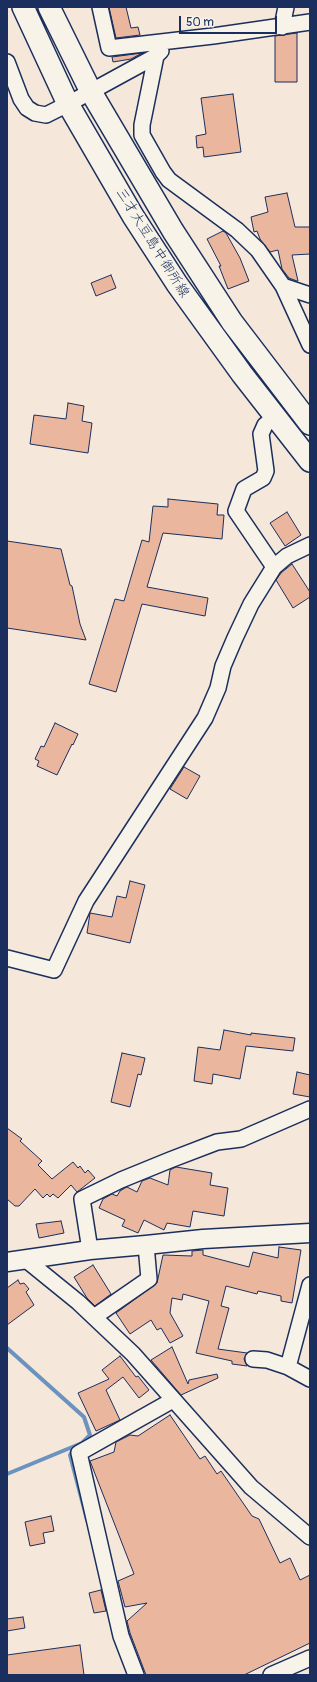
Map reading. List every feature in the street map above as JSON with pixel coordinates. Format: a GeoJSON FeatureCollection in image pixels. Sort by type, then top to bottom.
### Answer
{"type":"FeatureCollection","features":[{"type":"Feature","properties":{"kind":"main road","name":"三才大豆島中御所線"},"geometry":{"type":"LineString","coordinates":[[23,7],[68,104],[133,216],[177,284],[242,374],[310,461]]}},
{"type":"Feature","properties":{"kind":"main road","name":"三才大豆島中御所線"},"geometry":{"type":"LineString","coordinates":[[49,7],[92,92],[173,231],[228,316],[310,424]]}},
{"type":"Feature","properties":{"kind":"street"},"geometry":{"type":"LineString","coordinates":[[100,7],[109,48],[310,22]]}},
{"type":"Feature","properties":{"kind":"street"},"geometry":{"type":"LineString","coordinates":[[282,26],[286,7]]}},
{"type":"Feature","properties":{"kind":"street"},"geometry":{"type":"LineString","coordinates":[[7,62],[21,99],[27,108],[35,113],[46,115],[92,92],[156,56],[172,41]]}},
{"type":"Feature","properties":{"kind":"street"},"geometry":{"type":"LineString","coordinates":[[156,56],[142,125],[142,135],[169,180],[238,230],[258,250],[282,286],[310,344]]}},
{"type":"Feature","properties":{"kind":"street"},"geometry":{"type":"LineString","coordinates":[[282,286],[310,295]]}},
{"type":"Feature","properties":{"kind":"street"},"geometry":{"type":"LineString","coordinates":[[274,567],[236,511],[244,489],[263,478],[266,471],[261,434],[265,425],[275,417]]}},
{"type":"Feature","properties":{"kind":"street"},"geometry":{"type":"LineString","coordinates":[[7,958],[54,970],[86,901],[205,718],[218,688],[223,666],[251,604],[274,567],[287,556],[308,549]]}},
{"type":"Feature","properties":{"kind":"street"},"geometry":{"type":"LineString","coordinates":[[90,1250],[82,1199],[120,1180],[170,1160],[217,1142],[240,1139],[310,1109]]}},
{"type":"Feature","properties":{"kind":"street"},"geometry":{"type":"LineString","coordinates":[[7,1262],[90,1250],[203,1239],[310,1233]]}},
{"type":"Feature","properties":{"kind":"street"},"geometry":{"type":"LineString","coordinates":[[94,1317],[149,1279],[146,1245]]}},
{"type":"Feature","properties":{"kind":"street"},"geometry":{"type":"LineString","coordinates":[[25,1259],[78,1302],[133,1354],[251,1487],[310,1537]]}},
{"type":"Feature","properties":{"kind":"street"},"geometry":{"type":"LineString","coordinates":[[288,1368],[310,1285]]}},
{"type":"Feature","properties":{"kind":"street"},"geometry":{"type":"LineString","coordinates":[[253,1359],[267,1360],[310,1379]]}},
{"type":"Feature","properties":{"kind":"street"},"geometry":{"type":"LineString","coordinates":[[136,1675],[121,1636],[79,1453],[173,1400]]}},
{"type":"Feature","properties":{"kind":"street"},"geometry":{"type":"LineString","coordinates":[[271,1675],[310,1658]]}},
{"type":"Feature","properties":{"kind":"building"},"geometry":{"type":"Polygon","coordinates":[[[109,7],[126,7],[131,28],[138,27],[140,35],[116,38],[109,7]]]}},
{"type":"Feature","properties":{"kind":"building"},"geometry":{"type":"Polygon","coordinates":[[[297,33],[297,82],[275,82],[275,36],[297,33]]]}},
{"type":"Feature","properties":{"kind":"building"},"geometry":{"type":"Polygon","coordinates":[[[142,53],[131,59],[113,62],[112,57],[142,53]]]}},
{"type":"Feature","properties":{"kind":"building"},"geometry":{"type":"Polygon","coordinates":[[[233,94],[241,152],[204,157],[203,147],[197,148],[196,136],[206,134],[201,98],[233,94]]]}},
{"type":"Feature","properties":{"kind":"building"},"geometry":{"type":"Polygon","coordinates":[[[287,193],[295,227],[310,227],[310,254],[292,255],[298,281],[289,278],[282,269],[278,250],[270,252],[260,239],[257,231],[254,232],[251,217],[268,212],[265,197],[287,193]]]}},
{"type":"Feature","properties":{"kind":"building"},"geometry":{"type":"Polygon","coordinates":[[[223,231],[226,233],[240,258],[249,281],[228,289],[219,266],[221,266],[207,239],[223,231]]]}},
{"type":"Feature","properties":{"kind":"building"},"geometry":{"type":"Polygon","coordinates":[[[111,275],[116,288],[96,296],[91,283],[111,275]]]}},
{"type":"Feature","properties":{"kind":"building"},"geometry":{"type":"Polygon","coordinates":[[[68,403],[84,406],[82,421],[92,423],[88,453],[30,444],[34,415],[66,419],[68,403]]]}},
{"type":"Feature","properties":{"kind":"building"},"geometry":{"type":"Polygon","coordinates":[[[168,499],[218,504],[217,515],[224,515],[222,539],[163,533],[147,587],[208,598],[205,616],[142,604],[116,692],[89,684],[115,599],[124,601],[142,540],[149,542],[153,506],[168,507],[168,499]]]}},
{"type":"Feature","properties":{"kind":"building"},"geometry":{"type":"Polygon","coordinates":[[[287,512],[301,535],[285,546],[270,523],[287,512]]]}},
{"type":"Feature","properties":{"kind":"building"},"geometry":{"type":"Polygon","coordinates":[[[7,541],[61,549],[70,585],[72,586],[80,624],[86,640],[7,628],[7,541]]]}},
{"type":"Feature","properties":{"kind":"building"},"geometry":{"type":"Polygon","coordinates":[[[292,564],[310,592],[310,597],[293,608],[276,580],[281,573],[292,564]]]}},
{"type":"Feature","properties":{"kind":"building"},"geometry":{"type":"Polygon","coordinates":[[[55,723],[78,734],[57,775],[37,766],[39,761],[35,759],[41,746],[44,747],[55,723]]]}},
{"type":"Feature","properties":{"kind":"building"},"geometry":{"type":"Polygon","coordinates":[[[184,767],[200,776],[187,799],[170,789],[184,767]]]}},
{"type":"Feature","properties":{"kind":"building"},"geometry":{"type":"Polygon","coordinates":[[[130,881],[145,885],[130,943],[87,933],[90,913],[112,917],[117,896],[126,898],[130,881]]]}},
{"type":"Feature","properties":{"kind":"building"},"geometry":{"type":"Polygon","coordinates":[[[224,1030],[251,1035],[251,1033],[295,1038],[293,1051],[246,1046],[240,1079],[213,1074],[212,1084],[194,1081],[198,1047],[220,1050],[224,1030]]]}},
{"type":"Feature","properties":{"kind":"building"},"geometry":{"type":"Polygon","coordinates":[[[122,1053],[145,1058],[141,1075],[138,1074],[130,1107],[111,1102],[122,1053]]]}},
{"type":"Feature","properties":{"kind":"building"},"geometry":{"type":"Polygon","coordinates":[[[297,1072],[310,1075],[310,1097],[293,1094],[297,1072]]]}},
{"type":"Feature","properties":{"kind":"building"},"geometry":{"type":"Polygon","coordinates":[[[7,1128],[22,1139],[20,1141],[42,1161],[38,1165],[52,1179],[73,1162],[78,1168],[80,1166],[85,1173],[88,1170],[95,1178],[77,1192],[71,1185],[58,1198],[53,1194],[50,1197],[47,1194],[43,1198],[35,1189],[19,1206],[15,1206],[7,1199],[7,1128]]]}},
{"type":"Feature","properties":{"kind":"building"},"geometry":{"type":"Polygon","coordinates":[[[176,1167],[212,1173],[210,1185],[228,1188],[224,1216],[193,1211],[190,1227],[167,1223],[164,1230],[144,1220],[138,1233],[122,1226],[125,1220],[99,1208],[103,1199],[112,1194],[117,1196],[120,1191],[127,1187],[137,1192],[142,1181],[150,1178],[168,1185],[170,1170],[176,1167]]]}},
{"type":"Feature","properties":{"kind":"building"},"geometry":{"type":"Polygon","coordinates":[[[61,1221],[64,1233],[39,1238],[36,1224],[61,1221]]]}},
{"type":"Feature","properties":{"kind":"building"},"geometry":{"type":"Polygon","coordinates":[[[279,1247],[301,1250],[292,1303],[281,1301],[281,1296],[258,1291],[257,1294],[226,1286],[221,1306],[229,1308],[218,1349],[247,1353],[244,1359],[247,1366],[232,1364],[232,1361],[196,1353],[209,1301],[183,1294],[182,1300],[172,1298],[170,1313],[183,1336],[170,1343],[161,1328],[157,1330],[151,1320],[130,1334],[116,1313],[157,1283],[163,1255],[192,1256],[192,1251],[203,1250],[203,1255],[249,1267],[253,1252],[278,1258],[279,1247]]]}},
{"type":"Feature","properties":{"kind":"building"},"geometry":{"type":"Polygon","coordinates":[[[93,1265],[111,1294],[95,1306],[87,1298],[74,1277],[93,1265]]]}},
{"type":"Feature","properties":{"kind":"building"},"geometry":{"type":"Polygon","coordinates":[[[18,1280],[20,1284],[24,1283],[29,1289],[26,1292],[34,1305],[7,1325],[7,1288],[18,1280]]]}},
{"type":"Feature","properties":{"kind":"building"},"geometry":{"type":"Polygon","coordinates":[[[172,1347],[188,1384],[189,1380],[217,1374],[218,1378],[181,1395],[151,1360],[172,1347]]]}},
{"type":"Feature","properties":{"kind":"building"},"geometry":{"type":"Polygon","coordinates":[[[120,1356],[136,1377],[138,1376],[149,1390],[139,1398],[123,1377],[106,1390],[120,1420],[96,1431],[78,1393],[109,1379],[102,1370],[120,1356]]]}},
{"type":"Feature","properties":{"kind":"building"},"geometry":{"type":"Polygon","coordinates":[[[170,1415],[200,1459],[205,1456],[217,1474],[221,1471],[252,1516],[259,1519],[280,1563],[290,1558],[300,1580],[310,1575],[310,1643],[244,1675],[146,1675],[130,1633],[127,1621],[147,1603],[125,1607],[118,1581],[134,1574],[90,1461],[114,1452],[116,1442],[130,1435],[138,1436],[170,1415]]]}},
{"type":"Feature","properties":{"kind":"building"},"geometry":{"type":"Polygon","coordinates":[[[51,1516],[54,1531],[43,1533],[45,1543],[30,1546],[25,1522],[51,1516]]]}},
{"type":"Feature","properties":{"kind":"building"},"geometry":{"type":"Polygon","coordinates":[[[101,1590],[106,1611],[94,1613],[89,1593],[101,1590]]]}},
{"type":"Feature","properties":{"kind":"building"},"geometry":{"type":"Polygon","coordinates":[[[23,1617],[25,1628],[7,1631],[7,1619],[23,1617]]]}},
{"type":"Feature","properties":{"kind":"building"},"geometry":{"type":"Polygon","coordinates":[[[80,1645],[84,1675],[7,1675],[7,1655],[80,1645]]]}},
{"type":"Feature","properties":{"kind":"waterway"},"geometry":{"type":"LineString","coordinates":[[7,1348],[84,1417],[90,1435],[82,1443],[7,1474]]}},
{"type":"Feature","properties":{"kind":"waterway"},"geometry":{"type":"LineString","coordinates":[[75,1446],[70,1455],[87,1520]]}}]}
